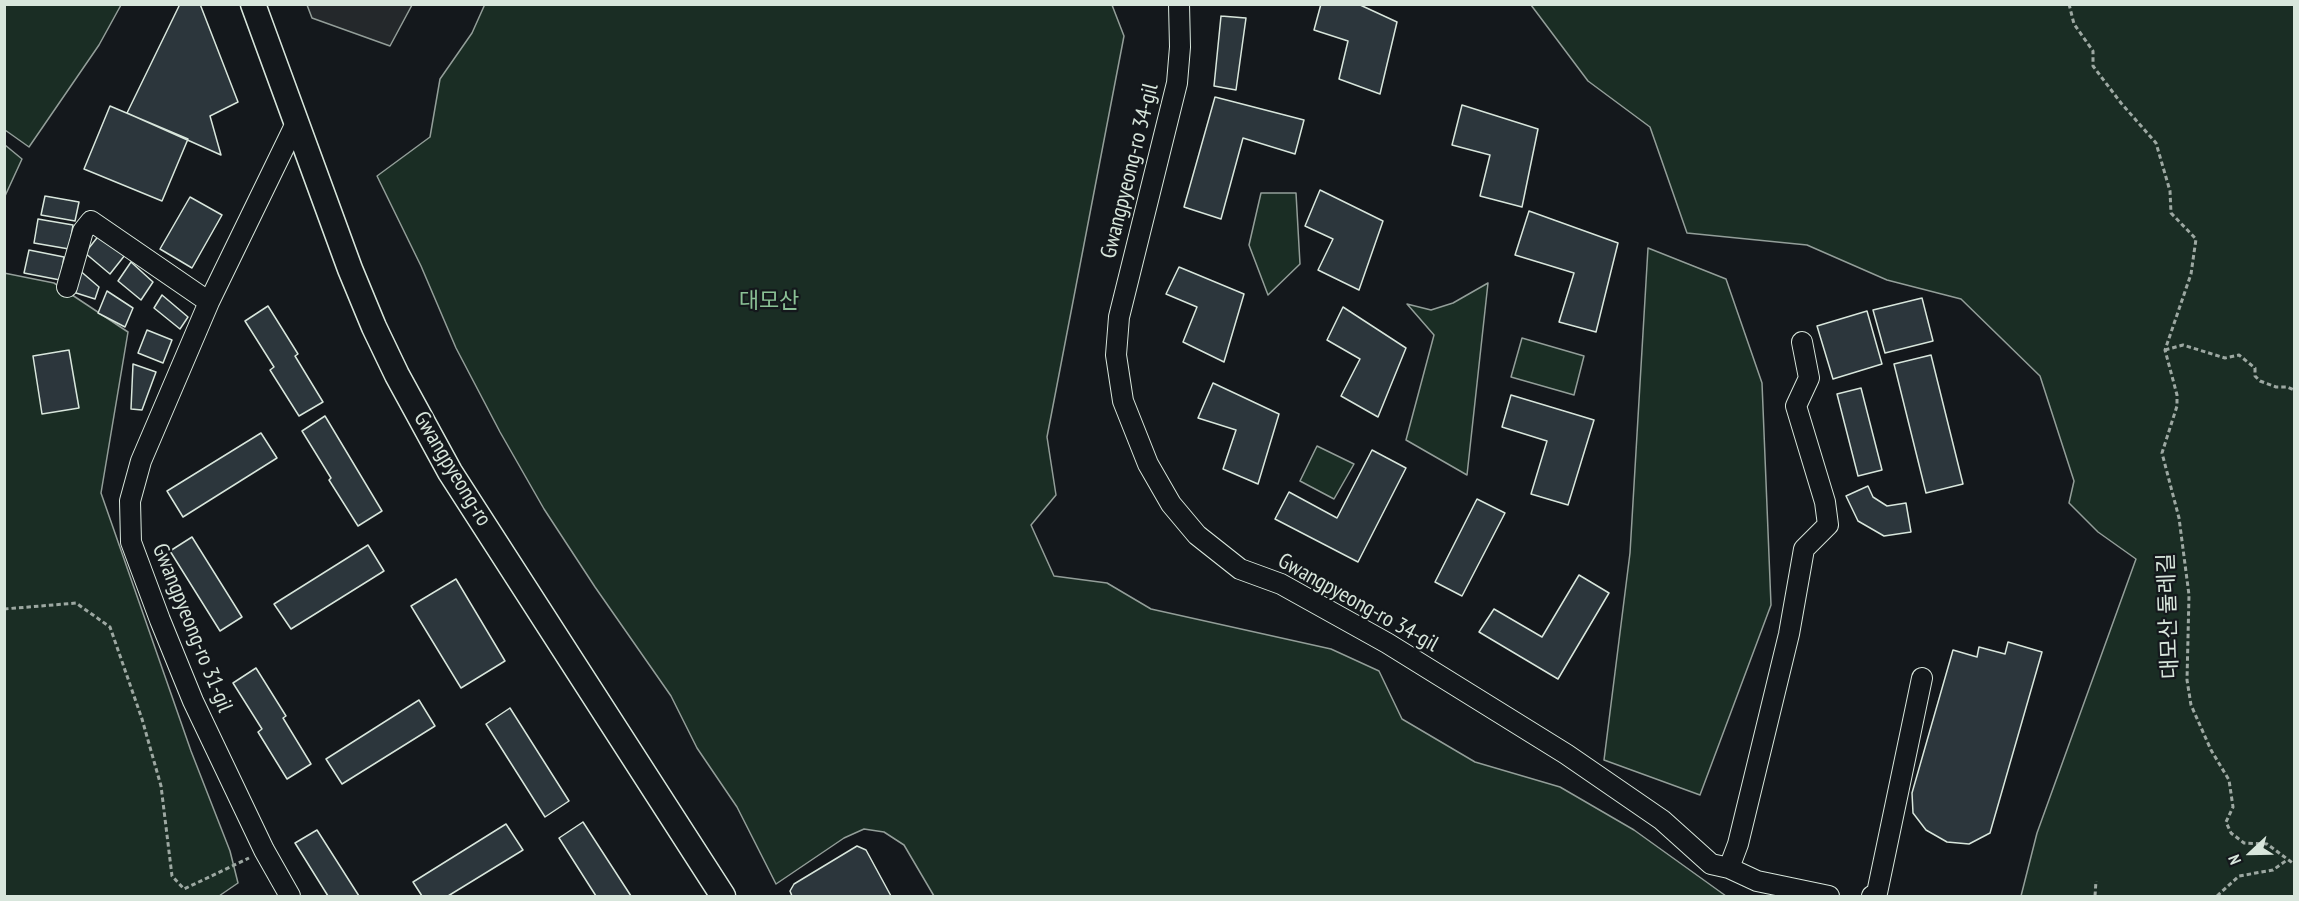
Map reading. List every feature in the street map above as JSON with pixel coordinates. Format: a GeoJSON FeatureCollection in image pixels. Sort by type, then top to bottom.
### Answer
{"type":"FeatureCollection","features":[{"type":"Feature","properties":{"kind":"main road","name":"Gwangpyeong-ro"},"geometry":{"type":"LineString","coordinates":[[253,4],[374,327],[450,472],[723,897]]}},
{"type":"Feature","properties":{"kind":"street","name":"Gwangpyeong-ro 34-gil"},"geometry":{"type":"LineString","coordinates":[[1179,4],[1180,47],[1177,83],[1119,317],[1116,355],[1123,401],[1148,464],[1171,504],[1197,535],[1240,568],[1281,585],[1397,650],[1566,754],[1662,820],[1711,864],[1729,868],[1757,881],[1829,897]]}},
{"type":"Feature","properties":{"kind":"street","name":"Gwangpyeong-ro 31-gil"},"geometry":{"type":"LineString","coordinates":[[290,897],[264,850],[193,701],[131,542],[130,501],[141,461],[209,302],[296,123]]}},
{"type":"Feature","properties":{"kind":"street"},"geometry":{"type":"LineString","coordinates":[[67,287],[82,231],[91,222],[209,302]]}},
{"type":"Feature","properties":{"kind":"street"},"geometry":{"type":"LineString","coordinates":[[1729,868],[1738,844],[1789,634],[1804,549],[1828,525],[1825,502],[1796,406],[1809,378],[1802,342]]}},
{"type":"Feature","properties":{"kind":"street"},"geometry":{"type":"LineString","coordinates":[[1872,897],[1877,893],[1922,678]]}},
{"type":"Feature","properties":{"kind":"path"},"geometry":{"type":"LineString","coordinates":[[2069,4],[2074,24],[2093,51],[2093,66],[2156,143],[2170,191],[2171,213],[2196,239],[2191,274],[2165,350]]}},
{"type":"Feature","properties":{"kind":"path"},"geometry":{"type":"LineString","coordinates":[[2165,350],[2183,345],[2225,358],[2239,355],[2255,368],[2255,376],[2260,381],[2276,387],[2295,390]]}},
{"type":"Feature","properties":{"kind":"path","name":"대모산 둘레길"},"geometry":{"type":"LineString","coordinates":[[2165,350],[2177,395],[2177,406],[2162,453],[2179,518],[2189,595],[2187,680],[2191,705],[2211,750],[2229,780],[2233,807],[2226,822],[2231,833],[2244,843],[2267,844],[2295,864]]}},
{"type":"Feature","properties":{"kind":"path"},"geometry":{"type":"LineString","coordinates":[[4,609],[76,603],[110,627],[142,718],[161,786],[172,876],[184,889],[264,850]]}},
{"type":"Feature","properties":{"kind":"path"},"geometry":{"type":"LineString","coordinates":[[2217,897],[2239,876],[2273,870],[2288,860]]}},
{"type":"Feature","properties":{"kind":"path"},"geometry":{"type":"LineString","coordinates":[[2095,897],[2096,881]]}},
{"type":"Feature","properties":{"kind":"green space"},"geometry":{"type":"Polygon","coordinates":[[[5,4],[121,5],[99,45],[29,147],[5,130],[5,4]]]}},
{"type":"Feature","properties":{"kind":"green space","name":"대모산"},"geometry":{"type":"Polygon","coordinates":[[[485,4],[1112,5],[1124,36],[1047,437],[1056,495],[1031,525],[1054,576],[1107,583],[1151,609],[1331,649],[1379,671],[1402,719],[1475,762],[1560,787],[1634,830],[1726,896],[934,896],[904,845],[884,832],[864,829],[844,838],[776,884],[737,807],[697,748],[671,696],[544,509],[500,432],[456,348],[421,266],[377,176],[430,137],[440,79],[472,33],[485,4]]]}},
{"type":"Feature","properties":{"kind":"green space"},"geometry":{"type":"Polygon","coordinates":[[[1531,5],[2294,5],[2294,896],[2021,896],[2037,833],[2136,559],[2098,532],[2069,503],[2074,481],[2040,376],[1961,299],[1887,280],[1807,245],[1687,233],[1650,127],[1588,81],[1531,5]]]}},
{"type":"Feature","properties":{"kind":"green space"},"geometry":{"type":"Polygon","coordinates":[[[5,145],[22,159],[5,196],[5,145]]]}},
{"type":"Feature","properties":{"kind":"green space"},"geometry":{"type":"Polygon","coordinates":[[[1261,193],[1296,193],[1300,264],[1268,295],[1249,245],[1261,193]]]}},
{"type":"Feature","properties":{"kind":"green space"},"geometry":{"type":"Polygon","coordinates":[[[1648,248],[1726,279],[1762,383],[1771,605],[1700,795],[1604,760],[1630,553],[1648,248]]]}},
{"type":"Feature","properties":{"kind":"green space"},"geometry":{"type":"Polygon","coordinates":[[[4,273],[54,283],[128,332],[101,493],[191,751],[230,851],[238,883],[219,896],[5,896],[4,273]]]}},
{"type":"Feature","properties":{"kind":"green space"},"geometry":{"type":"Polygon","coordinates":[[[1488,283],[1467,475],[1406,440],[1434,335],[1407,304],[1431,310],[1453,303],[1488,283]]]}},
{"type":"Feature","properties":{"kind":"green space"},"geometry":{"type":"Polygon","coordinates":[[[1522,338],[1584,356],[1574,395],[1511,377],[1522,338]]]}},
{"type":"Feature","properties":{"kind":"green space"},"geometry":{"type":"Polygon","coordinates":[[[1317,446],[1354,464],[1334,499],[1300,481],[1317,446]]]}},
{"type":"Feature","properties":{"kind":"shaded area"},"geometry":{"type":"Polygon","coordinates":[[[307,4],[412,5],[390,46],[312,18],[307,4]]]}},
{"type":"Feature","properties":{"kind":"building"},"geometry":{"type":"Polygon","coordinates":[[[180,4],[200,4],[238,102],[210,116],[221,155],[127,113],[180,4]]]}},
{"type":"Feature","properties":{"kind":"building"},"geometry":{"type":"Polygon","coordinates":[[[1321,4],[1358,4],[1397,22],[1380,94],[1339,79],[1348,41],[1314,30],[1321,4]]]}},
{"type":"Feature","properties":{"kind":"building"},"geometry":{"type":"Polygon","coordinates":[[[1221,16],[1246,18],[1236,90],[1214,86],[1221,16]]]}},
{"type":"Feature","properties":{"kind":"building"},"geometry":{"type":"Polygon","coordinates":[[[1215,97],[1304,120],[1295,154],[1243,138],[1221,219],[1184,207],[1215,97]]]}},
{"type":"Feature","properties":{"kind":"building"},"geometry":{"type":"Polygon","coordinates":[[[1462,105],[1538,129],[1522,207],[1480,196],[1490,155],[1452,145],[1462,105]]]}},
{"type":"Feature","properties":{"kind":"building"},"geometry":{"type":"Polygon","coordinates":[[[110,106],[188,139],[162,201],[84,169],[110,106]]]}},
{"type":"Feature","properties":{"kind":"building"},"geometry":{"type":"Polygon","coordinates":[[[1320,190],[1383,221],[1359,290],[1318,270],[1333,239],[1305,226],[1320,190]]]}},
{"type":"Feature","properties":{"kind":"building"},"geometry":{"type":"Polygon","coordinates":[[[45,196],[79,202],[75,221],[41,215],[45,196]]]}},
{"type":"Feature","properties":{"kind":"building"},"geometry":{"type":"Polygon","coordinates":[[[190,197],[222,215],[192,268],[160,249],[190,197]]]}},
{"type":"Feature","properties":{"kind":"building"},"geometry":{"type":"Polygon","coordinates":[[[1529,211],[1618,243],[1596,332],[1559,322],[1574,273],[1515,255],[1529,211]]]}},
{"type":"Feature","properties":{"kind":"building"},"geometry":{"type":"Polygon","coordinates":[[[38,219],[73,225],[69,249],[34,243],[38,219]]]}},
{"type":"Feature","properties":{"kind":"building"},"geometry":{"type":"Polygon","coordinates":[[[100,234],[125,255],[110,274],[85,253],[100,234]]]}},
{"type":"Feature","properties":{"kind":"building"},"geometry":{"type":"Polygon","coordinates":[[[29,250],[64,257],[60,280],[24,273],[29,250]]]}},
{"type":"Feature","properties":{"kind":"building"},"geometry":{"type":"Polygon","coordinates":[[[131,262],[153,282],[141,300],[118,281],[131,262]]]}},
{"type":"Feature","properties":{"kind":"building"},"geometry":{"type":"Polygon","coordinates":[[[1179,267],[1244,294],[1224,362],[1183,342],[1197,307],[1166,294],[1179,267]]]}},
{"type":"Feature","properties":{"kind":"building"},"geometry":{"type":"Polygon","coordinates":[[[78,269],[99,287],[95,299],[73,292],[78,269]]]}},
{"type":"Feature","properties":{"kind":"building"},"geometry":{"type":"Polygon","coordinates":[[[107,291],[133,308],[125,327],[98,313],[107,291]]]}},
{"type":"Feature","properties":{"kind":"building"},"geometry":{"type":"Polygon","coordinates":[[[162,295],[188,317],[180,329],[154,308],[162,295]]]}},
{"type":"Feature","properties":{"kind":"building"},"geometry":{"type":"Polygon","coordinates":[[[1922,298],[1933,341],[1885,353],[1873,310],[1922,298]]]}},
{"type":"Feature","properties":{"kind":"building"},"geometry":{"type":"Polygon","coordinates":[[[268,306],[298,354],[295,356],[323,402],[299,416],[270,370],[274,367],[245,321],[268,306]]]}},
{"type":"Feature","properties":{"kind":"building"},"geometry":{"type":"Polygon","coordinates":[[[1343,307],[1406,348],[1378,417],[1341,396],[1360,359],[1327,340],[1343,307]]]}},
{"type":"Feature","properties":{"kind":"building"},"geometry":{"type":"Polygon","coordinates":[[[1867,311],[1882,364],[1833,379],[1817,326],[1867,311]]]}},
{"type":"Feature","properties":{"kind":"building"},"geometry":{"type":"Polygon","coordinates":[[[147,330],[172,340],[163,363],[138,353],[147,330]]]}},
{"type":"Feature","properties":{"kind":"building"},"geometry":{"type":"Polygon","coordinates":[[[69,350],[79,408],[42,414],[33,356],[69,350]]]}},
{"type":"Feature","properties":{"kind":"building"},"geometry":{"type":"Polygon","coordinates":[[[1931,355],[1963,484],[1926,493],[1894,364],[1931,355]]]}},
{"type":"Feature","properties":{"kind":"building"},"geometry":{"type":"Polygon","coordinates":[[[133,364],[156,372],[142,410],[131,409],[133,364]]]}},
{"type":"Feature","properties":{"kind":"building"},"geometry":{"type":"Polygon","coordinates":[[[1213,383],[1279,414],[1258,484],[1223,469],[1236,430],[1198,418],[1213,383]]]}},
{"type":"Feature","properties":{"kind":"building"},"geometry":{"type":"Polygon","coordinates":[[[1861,388],[1882,470],[1858,476],[1837,394],[1861,388]]]}},
{"type":"Feature","properties":{"kind":"building"},"geometry":{"type":"Polygon","coordinates":[[[1511,395],[1594,420],[1568,505],[1531,494],[1547,441],[1502,427],[1511,395]]]}},
{"type":"Feature","properties":{"kind":"building"},"geometry":{"type":"Polygon","coordinates":[[[325,416],[382,511],[358,526],[302,431],[325,416]]]}},
{"type":"Feature","properties":{"kind":"building"},"geometry":{"type":"Polygon","coordinates":[[[261,433],[277,458],[183,517],[167,491],[261,433]]]}},
{"type":"Feature","properties":{"kind":"building"},"geometry":{"type":"Polygon","coordinates":[[[1372,450],[1406,468],[1358,562],[1275,519],[1289,492],[1337,518],[1372,450]]]}},
{"type":"Feature","properties":{"kind":"building"},"geometry":{"type":"Polygon","coordinates":[[[1868,486],[1873,497],[1887,506],[1906,503],[1911,532],[1884,536],[1858,521],[1846,496],[1868,486]]]}},
{"type":"Feature","properties":{"kind":"building"},"geometry":{"type":"Polygon","coordinates":[[[1477,499],[1505,513],[1462,596],[1435,582],[1477,499]]]}},
{"type":"Feature","properties":{"kind":"building"},"geometry":{"type":"Polygon","coordinates":[[[192,537],[242,617],[220,631],[170,551],[192,537]]]}},
{"type":"Feature","properties":{"kind":"building"},"geometry":{"type":"Polygon","coordinates":[[[368,545],[384,571],[291,629],[274,604],[368,545]]]}},
{"type":"Feature","properties":{"kind":"building"},"geometry":{"type":"Polygon","coordinates":[[[1579,575],[1609,593],[1558,679],[1479,632],[1494,609],[1542,637],[1579,575]]]}},
{"type":"Feature","properties":{"kind":"building"},"geometry":{"type":"Polygon","coordinates":[[[456,579],[505,661],[461,688],[411,606],[456,579]]]}},
{"type":"Feature","properties":{"kind":"building"},"geometry":{"type":"Polygon","coordinates":[[[2008,642],[2042,652],[1990,833],[1969,844],[1947,842],[1926,830],[1913,813],[1912,793],[1953,650],[1977,657],[1979,647],[2005,654],[2008,642]]]}},
{"type":"Feature","properties":{"kind":"building"},"geometry":{"type":"Polygon","coordinates":[[[256,668],[286,716],[283,718],[311,764],[287,779],[258,732],[262,729],[233,683],[256,668]]]}},
{"type":"Feature","properties":{"kind":"building"},"geometry":{"type":"Polygon","coordinates":[[[419,700],[435,726],[342,784],[326,759],[419,700]]]}},
{"type":"Feature","properties":{"kind":"building"},"geometry":{"type":"Polygon","coordinates":[[[510,708],[569,801],[545,817],[486,724],[510,708]]]}},
{"type":"Feature","properties":{"kind":"building"},"geometry":{"type":"Polygon","coordinates":[[[583,822],[631,896],[596,896],[559,838],[583,822]]]}},
{"type":"Feature","properties":{"kind":"building"},"geometry":{"type":"Polygon","coordinates":[[[506,824],[523,850],[448,896],[422,896],[413,882],[506,824]]]}},
{"type":"Feature","properties":{"kind":"building"},"geometry":{"type":"Polygon","coordinates":[[[317,830],[359,896],[328,896],[295,843],[317,830]]]}},
{"type":"Feature","properties":{"kind":"building"},"geometry":{"type":"Polygon","coordinates":[[[857,846],[866,850],[891,896],[792,896],[790,891],[794,884],[857,846]]]}}]}
